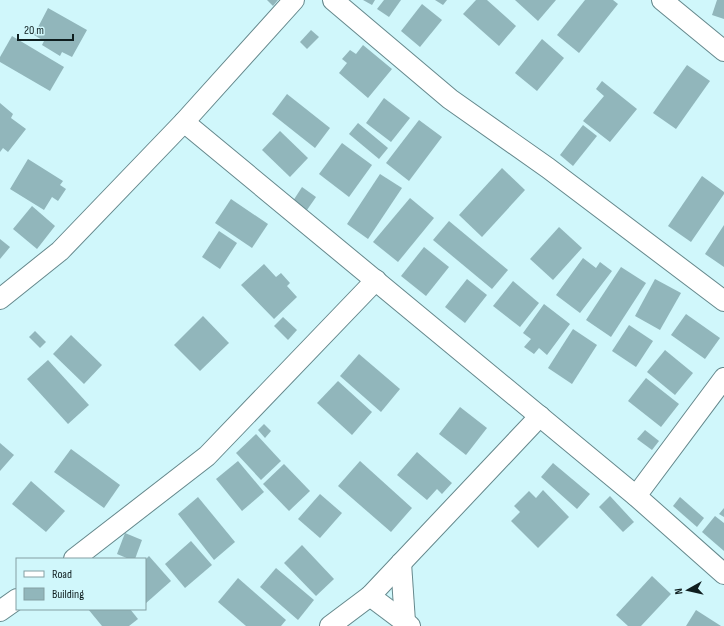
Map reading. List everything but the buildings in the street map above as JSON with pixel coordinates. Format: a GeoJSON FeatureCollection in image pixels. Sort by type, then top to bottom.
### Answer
{"type":"FeatureCollection","features":[{"type":"Feature","properties":{"kind":"street"},"geometry":{"type":"LineString","coordinates":[[0,299],[60,251],[184,122],[294,0]]}},
{"type":"Feature","properties":{"kind":"street"},"geometry":{"type":"LineString","coordinates":[[333,0],[450,99],[548,168],[724,301]]}},
{"type":"Feature","properties":{"kind":"street"},"geometry":{"type":"LineString","coordinates":[[662,0],[724,51]]}},
{"type":"Feature","properties":{"kind":"street"},"geometry":{"type":"LineString","coordinates":[[184,122],[636,496],[724,574]]}},
{"type":"Feature","properties":{"kind":"street"},"geometry":{"type":"LineString","coordinates":[[75,558],[207,456],[376,280]]}},
{"type":"Feature","properties":{"kind":"street"},"geometry":{"type":"LineString","coordinates":[[636,496],[724,378]]}},
{"type":"Feature","properties":{"kind":"street"},"geometry":{"type":"LineString","coordinates":[[330,626],[370,596],[540,416]]}},
{"type":"Feature","properties":{"kind":"street"},"geometry":{"type":"LineString","coordinates":[[401,563],[407,624]]}},
{"type":"Feature","properties":{"kind":"street"},"geometry":{"type":"LineString","coordinates":[[370,596],[407,624]]}},
{"type":"Feature","properties":{"kind":"street"},"geometry":{"type":"LineString","coordinates":[[0,611],[16,600]]}}]}
